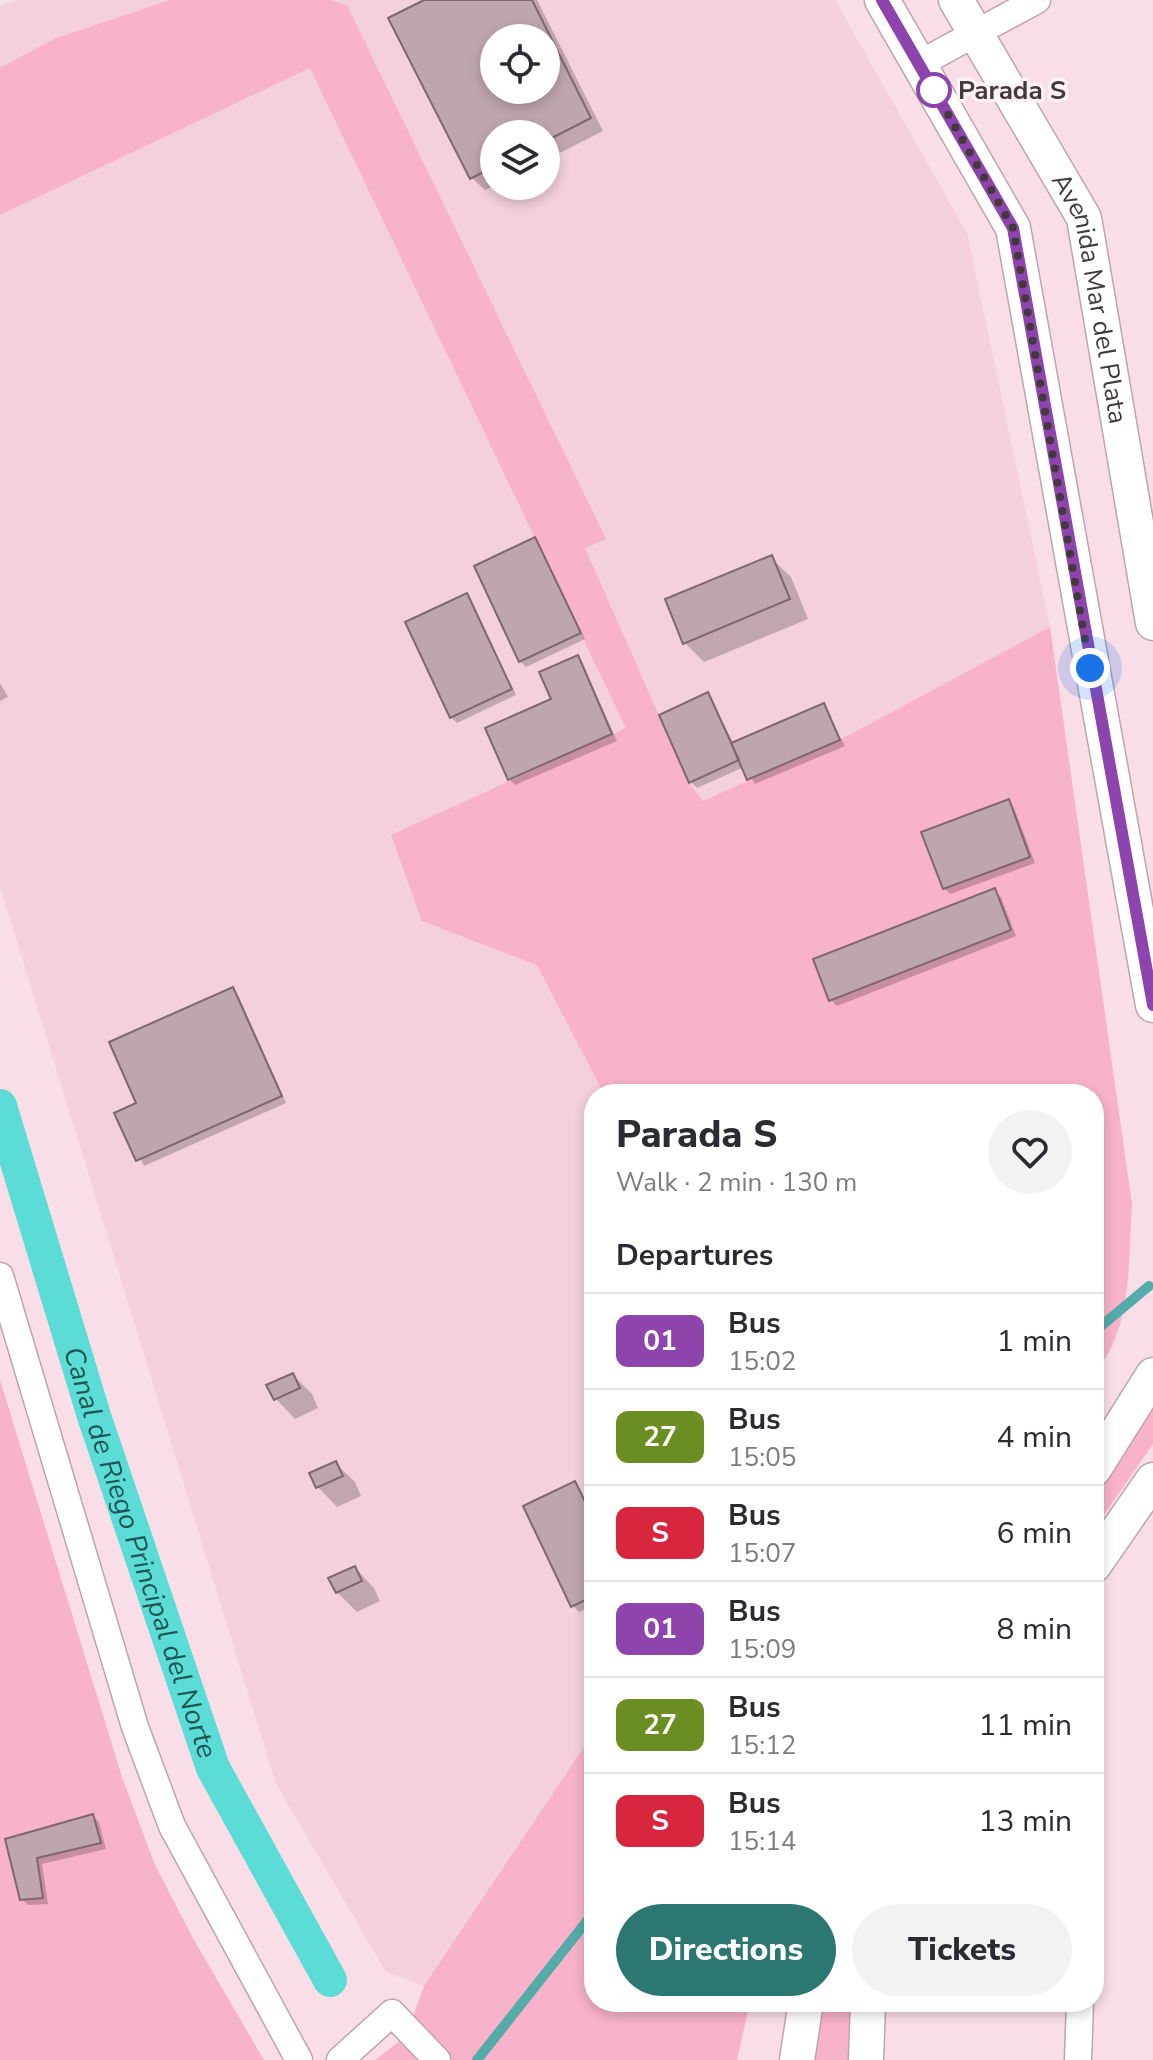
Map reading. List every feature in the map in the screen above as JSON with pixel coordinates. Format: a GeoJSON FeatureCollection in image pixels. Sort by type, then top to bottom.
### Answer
{"type":"FeatureCollection","features":[{"type":"Feature","properties":{"kind":"street","name":"Avenida Mar del Plata"},"geometry":{"type":"LineString","coordinates":[[882,0],[1013,228],[1153,1005]]}},
{"type":"Feature","properties":{"kind":"street","name":"Avenida Mar del Plata"},"geometry":{"type":"LineString","coordinates":[[956,0],[1084,218],[1150,585],[1153,623]]}},
{"type":"Feature","properties":{"kind":"street"},"geometry":{"type":"LineString","coordinates":[[919,64],[1037,0]]}},
{"type":"Feature","properties":{"kind":"street"},"geometry":{"type":"LineString","coordinates":[[0,1276],[135,1727],[172,1826],[299,2060]]}},
{"type":"Feature","properties":{"kind":"street"},"geometry":{"type":"LineString","coordinates":[[1104,1453],[1153,1375]]}},
{"type":"Feature","properties":{"kind":"street"},"geometry":{"type":"LineString","coordinates":[[1104,1551],[1153,1480]]}},
{"type":"Feature","properties":{"kind":"street"},"geometry":{"type":"LineString","coordinates":[[797,2060],[804,2012]]}},
{"type":"Feature","properties":{"kind":"street"},"geometry":{"type":"LineString","coordinates":[[866,2060],[868,2012]]}},
{"type":"Feature","properties":{"kind":"street"},"geometry":{"type":"LineString","coordinates":[[1078,2060],[1080,2012]]}},
{"type":"Feature","properties":{"kind":"street"},"geometry":{"type":"LineString","coordinates":[[340,2060],[392,2013],[437,2060]]}},
{"type":"Feature","properties":{"kind":"shaded area"},"geometry":{"type":"Polygon","coordinates":[[[19,0],[835,0],[967,233],[1050,627],[1132,1205],[1106,1230],[1104,1084],[584,1084],[584,1789],[554,1830],[424,1986],[386,1972],[276,1784],[0,886],[0,6],[19,0]]]}},
{"type":"Feature","properties":{"kind":"shaded area"},"geometry":{"type":"Polygon","coordinates":[[[170,0],[330,0],[347,5],[606,539],[585,548],[689,783],[703,801],[840,740],[1050,627],[1132,1205],[1126,1294],[1116,1337],[1104,1360],[1104,1084],[599,1084],[537,965],[422,921],[391,835],[626,728],[310,68],[0,215],[0,68],[54,39],[170,0]]]}},
{"type":"Feature","properties":{"kind":"shaded area"},"geometry":{"type":"Polygon","coordinates":[[[0,1380],[122,1777],[155,1865],[194,1940],[264,2060],[0,2060],[0,1380]]]}},
{"type":"Feature","properties":{"kind":"shaded area"},"geometry":{"type":"Polygon","coordinates":[[[1153,1408],[1153,1444],[1104,1515],[1104,1484],[1153,1408]]]}},
{"type":"Feature","properties":{"kind":"shaded area"},"geometry":{"type":"Polygon","coordinates":[[[584,1747],[584,2012],[748,2012],[737,2060],[449,2060],[412,2019],[424,1986],[584,1747]]]}},
{"type":"Feature","properties":{"kind":"shaded area"},"geometry":{"type":"Polygon","coordinates":[[[821,2012],[850,2012],[848,2060],[815,2060],[821,2012]]]}},
{"type":"Feature","properties":{"kind":"shaded area"},"geometry":{"type":"Polygon","coordinates":[[[401,2040],[416,2060],[375,2060],[401,2040]]]}},
{"type":"Feature","properties":{"kind":"building"},"geometry":{"type":"Polygon","coordinates":[[[424,0],[532,0],[544,24],[480,24],[480,104],[560,104],[560,56],[591,118],[560,134],[560,120],[480,120],[480,174],[470,179],[388,18],[424,0]]]}},
{"type":"Feature","properties":{"kind":"building"},"geometry":{"type":"Polygon","coordinates":[[[535,537],[581,633],[519,662],[474,566],[535,537]]]}},
{"type":"Feature","properties":{"kind":"building"},"geometry":{"type":"Polygon","coordinates":[[[772,555],[790,599],[683,644],[665,599],[772,555]]]}},
{"type":"Feature","properties":{"kind":"building"},"geometry":{"type":"Polygon","coordinates":[[[467,593],[512,689],[450,718],[405,622],[467,593]]]}},
{"type":"Feature","properties":{"kind":"building"},"geometry":{"type":"Polygon","coordinates":[[[578,655],[612,734],[508,780],[485,728],[551,699],[539,672],[578,655]]]}},
{"type":"Feature","properties":{"kind":"building"},"geometry":{"type":"Polygon","coordinates":[[[708,692],[739,760],[689,783],[659,715],[708,692]]]}},
{"type":"Feature","properties":{"kind":"building"},"geometry":{"type":"Polygon","coordinates":[[[824,703],[840,740],[747,780],[731,743],[824,703]]]}},
{"type":"Feature","properties":{"kind":"building"},"geometry":{"type":"Polygon","coordinates":[[[1009,799],[1030,857],[943,889],[921,832],[1009,799]]]}},
{"type":"Feature","properties":{"kind":"building"},"geometry":{"type":"Polygon","coordinates":[[[995,888],[1011,930],[829,1001],[813,959],[995,888]]]}},
{"type":"Feature","properties":{"kind":"building"},"geometry":{"type":"Polygon","coordinates":[[[233,987],[282,1096],[136,1161],[114,1113],[136,1103],[109,1042],[233,987]]]}},
{"type":"Feature","properties":{"kind":"building"},"geometry":{"type":"Polygon","coordinates":[[[293,1373],[300,1388],[274,1400],[266,1385],[293,1373]]]}},
{"type":"Feature","properties":{"kind":"building"},"geometry":{"type":"Polygon","coordinates":[[[336,1461],[343,1476],[316,1488],[309,1473],[336,1461]]]}},
{"type":"Feature","properties":{"kind":"building"},"geometry":{"type":"Polygon","coordinates":[[[575,1481],[584,1499],[584,1601],[571,1607],[523,1506],[575,1481]]]}},
{"type":"Feature","properties":{"kind":"building"},"geometry":{"type":"Polygon","coordinates":[[[355,1566],[362,1581],[336,1593],[328,1578],[355,1566]]]}},
{"type":"Feature","properties":{"kind":"building"},"geometry":{"type":"Polygon","coordinates":[[[93,1814],[101,1843],[37,1858],[43,1898],[20,1900],[5,1839],[93,1814]]]}},
{"type":"Feature","properties":{"kind":"waterway","name":"Canal de Riego Principal del Norte"},"geometry":{"type":"LineString","coordinates":[[0,1106],[94,1416],[213,1768],[330,1980]]}},
{"type":"Feature","properties":{"kind":"waterway"},"geometry":{"type":"LineString","coordinates":[[1104,1324],[1149,1286]]}},
{"type":"Feature","properties":{"kind":"waterway"},"geometry":{"type":"LineString","coordinates":[[477,2060],[584,1925]]}},
{"type":"Feature","properties":{"kind":"bus line","name":"01"},"geometry":{"type":"LineString","coordinates":[[882,0],[1013,228],[1084,637],[1153,1005]]}},
{"type":"Feature","properties":{"kind":"place","name":"Parada S"},"geometry":{"type":"Point","coordinates":[934,90]}},
{"type":"Feature","properties":{"kind":"route"},"geometry":{"type":"LineString","coordinates":[[934,90],[1013,228],[1090,668]]}}]}
